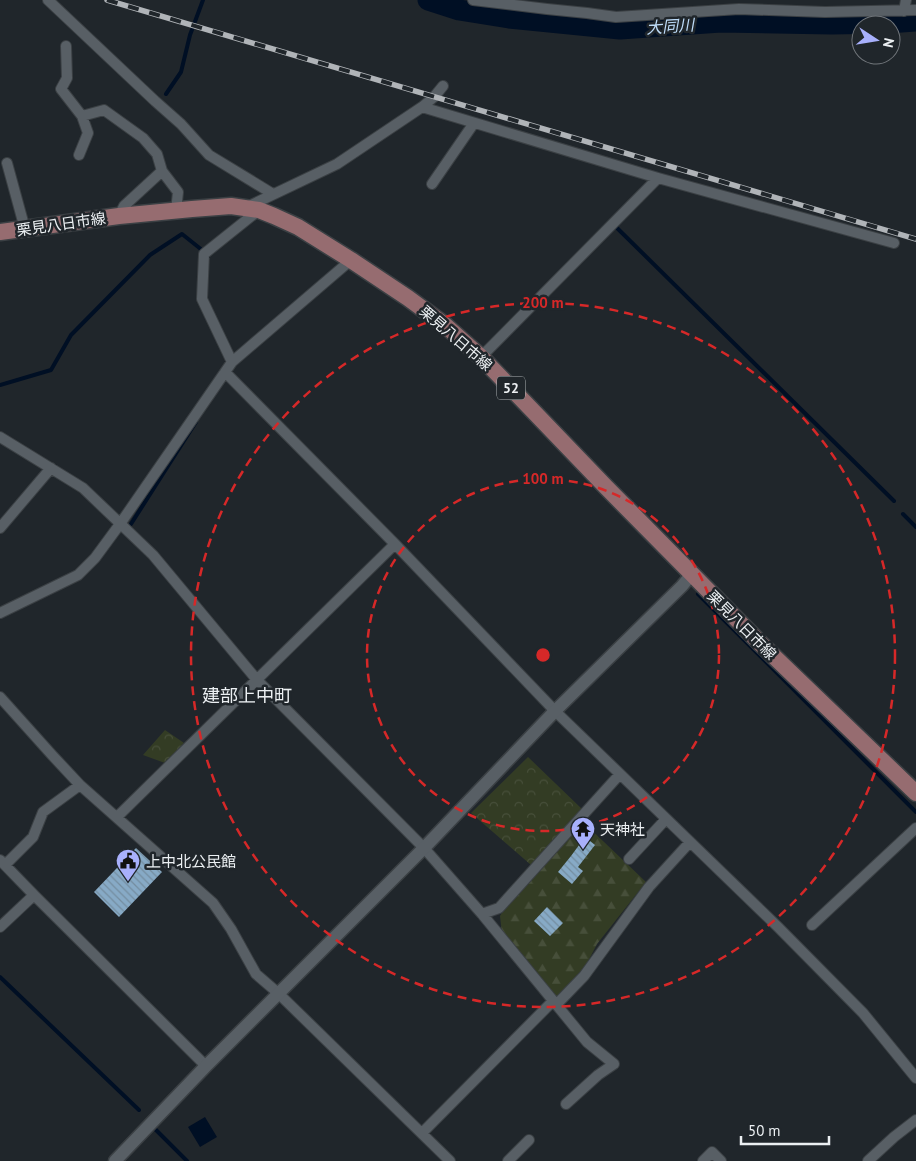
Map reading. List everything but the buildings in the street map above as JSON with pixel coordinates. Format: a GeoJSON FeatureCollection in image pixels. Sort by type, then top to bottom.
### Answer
{"type":"FeatureCollection","features":[{"type":"Feature","properties":{"kind":"main road","name":"栗見八日市線"},"geometry":{"type":"LineString","coordinates":[[0,232],[119,216],[231,206],[252,209],[298,227],[408,298],[446,326],[480,357],[691,575],[916,793]]}},
{"type":"Feature","properties":{"kind":"street"},"geometry":{"type":"LineString","coordinates":[[48,0],[181,124],[209,155],[274,194]]}},
{"type":"Feature","properties":{"kind":"street"},"geometry":{"type":"LineString","coordinates":[[473,0],[616,17],[739,9],[825,12],[916,10]]}},
{"type":"Feature","properties":{"kind":"street"},"geometry":{"type":"LineString","coordinates":[[904,11],[906,0]]}},
{"type":"Feature","properties":{"kind":"street"},"geometry":{"type":"LineString","coordinates":[[66,46],[67,78],[61,89],[82,116],[88,133],[79,155]]}},
{"type":"Feature","properties":{"kind":"street"},"geometry":{"type":"LineString","coordinates":[[232,362],[202,299],[204,254],[252,209],[274,194],[337,164],[422,107],[443,86]]}},
{"type":"Feature","properties":{"kind":"street"},"geometry":{"type":"LineString","coordinates":[[422,107],[658,178],[894,243]]}},
{"type":"Feature","properties":{"kind":"street"},"geometry":{"type":"LineString","coordinates":[[82,116],[104,110],[143,138],[157,154],[162,171],[178,192],[176,211]]}},
{"type":"Feature","properties":{"kind":"street"},"geometry":{"type":"LineString","coordinates":[[432,184],[474,123]]}},
{"type":"Feature","properties":{"kind":"street"},"geometry":{"type":"LineString","coordinates":[[7,163],[25,229]]}},
{"type":"Feature","properties":{"kind":"street"},"geometry":{"type":"LineString","coordinates":[[119,216],[124,206],[162,171]]}},
{"type":"Feature","properties":{"kind":"street"},"geometry":{"type":"LineString","coordinates":[[480,357],[658,178]]}},
{"type":"Feature","properties":{"kind":"street"},"geometry":{"type":"LineString","coordinates":[[0,613],[78,575],[95,558],[232,362],[351,260]]}},
{"type":"Feature","properties":{"kind":"street"},"geometry":{"type":"LineString","coordinates":[[225,372],[395,544],[555,711],[778,927],[863,1013],[916,1078]]}},
{"type":"Feature","properties":{"kind":"street"},"geometry":{"type":"LineString","coordinates":[[0,437],[83,488],[153,555],[257,680],[424,848],[482,914],[587,1042],[614,1064],[598,1075],[566,1104]]}},
{"type":"Feature","properties":{"kind":"street"},"geometry":{"type":"LineString","coordinates":[[0,528],[50,468]]}},
{"type":"Feature","properties":{"kind":"street"},"geometry":{"type":"LineString","coordinates":[[117,817],[395,544]]}},
{"type":"Feature","properties":{"kind":"street"},"geometry":{"type":"LineString","coordinates":[[115,1161],[206,1066],[424,848],[555,711],[691,575]]}},
{"type":"Feature","properties":{"kind":"street"},"geometry":{"type":"LineString","coordinates":[[0,696],[80,784],[213,903],[231,929],[256,974],[278,993],[450,1161]]}},
{"type":"Feature","properties":{"kind":"street"},"geometry":{"type":"LineString","coordinates":[[482,914],[499,908],[620,774]]}},
{"type":"Feature","properties":{"kind":"street"},"geometry":{"type":"LineString","coordinates":[[80,784],[43,812],[33,837],[2,862],[206,1066]]}},
{"type":"Feature","properties":{"kind":"street"},"geometry":{"type":"LineString","coordinates":[[629,859],[666,819]]}},
{"type":"Feature","properties":{"kind":"street"},"geometry":{"type":"LineString","coordinates":[[812,924],[916,828]]}},
{"type":"Feature","properties":{"kind":"street"},"geometry":{"type":"LineString","coordinates":[[422,1133],[584,976],[648,886],[690,842]]}},
{"type":"Feature","properties":{"kind":"street"},"geometry":{"type":"LineString","coordinates":[[0,927],[34,895]]}},
{"type":"Feature","properties":{"kind":"street"},"geometry":{"type":"LineString","coordinates":[[868,1161],[916,1120]]}},
{"type":"Feature","properties":{"kind":"street"},"geometry":{"type":"LineString","coordinates":[[508,1161],[529,1140]]}},
{"type":"Feature","properties":{"kind":"street"},"geometry":{"type":"LineString","coordinates":[[703,1161],[712,1152],[720,1161]]}},
{"type":"Feature","properties":{"kind":"green space"},"geometry":{"type":"Polygon","coordinates":[[[165,730],[184,743],[165,763],[143,755],[165,730]]]}},
{"type":"Feature","properties":{"kind":"green space"},"geometry":{"type":"Polygon","coordinates":[[[528,757],[582,809],[531,865],[471,813],[528,757]]]}},
{"type":"Feature","properties":{"kind":"green space"},"geometry":{"type":"Polygon","coordinates":[[[582,821],[646,882],[597,944],[582,973],[556,998],[502,933],[500,916],[507,904],[582,821]]]}},
{"type":"Feature","properties":{"kind":"water"},"geometry":{"type":"Polygon","coordinates":[[[205,1117],[217,1137],[200,1147],[188,1127],[205,1117]]]}},
{"type":"Feature","properties":{"kind":"waterway"},"geometry":{"type":"LineString","coordinates":[[166,94],[181,72],[190,35],[203,0]]}},
{"type":"Feature","properties":{"kind":"waterway","name":"大同川"},"geometry":{"type":"LineString","coordinates":[[428,0],[459,10],[509,18],[620,29],[721,22],[832,24],[916,21]]}},
{"type":"Feature","properties":{"kind":"waterway"},"geometry":{"type":"LineString","coordinates":[[615,226],[894,501]]}},
{"type":"Feature","properties":{"kind":"waterway"},"geometry":{"type":"LineString","coordinates":[[0,385],[51,370],[71,335],[150,255],[182,234],[202,250]]}},
{"type":"Feature","properties":{"kind":"waterway"},"geometry":{"type":"LineString","coordinates":[[131,524],[196,422]]}},
{"type":"Feature","properties":{"kind":"waterway"},"geometry":{"type":"LineString","coordinates":[[903,514],[916,527]]}},
{"type":"Feature","properties":{"kind":"waterway"},"geometry":{"type":"LineString","coordinates":[[698,594],[916,812]]}},
{"type":"Feature","properties":{"kind":"waterway"},"geometry":{"type":"LineString","coordinates":[[0,977],[139,1110]]}},
{"type":"Feature","properties":{"kind":"waterway"},"geometry":{"type":"LineString","coordinates":[[154,1128],[187,1161]]}},
{"type":"Feature","properties":{"kind":"railway"},"geometry":{"type":"LineString","coordinates":[[107,0],[916,239]]}},
{"type":"Feature","properties":{"kind":"place","name":"天神社"},"geometry":{"type":"Point","coordinates":[583,850]}},
{"type":"Feature","properties":{"kind":"place","name":"上中北公民館"},"geometry":{"type":"Point","coordinates":[128,882]}},
{"type":"Feature","properties":{"kind":"district","name":"建部上中町"},"geometry":{"type":"Point","coordinates":[247,695]}}]}
